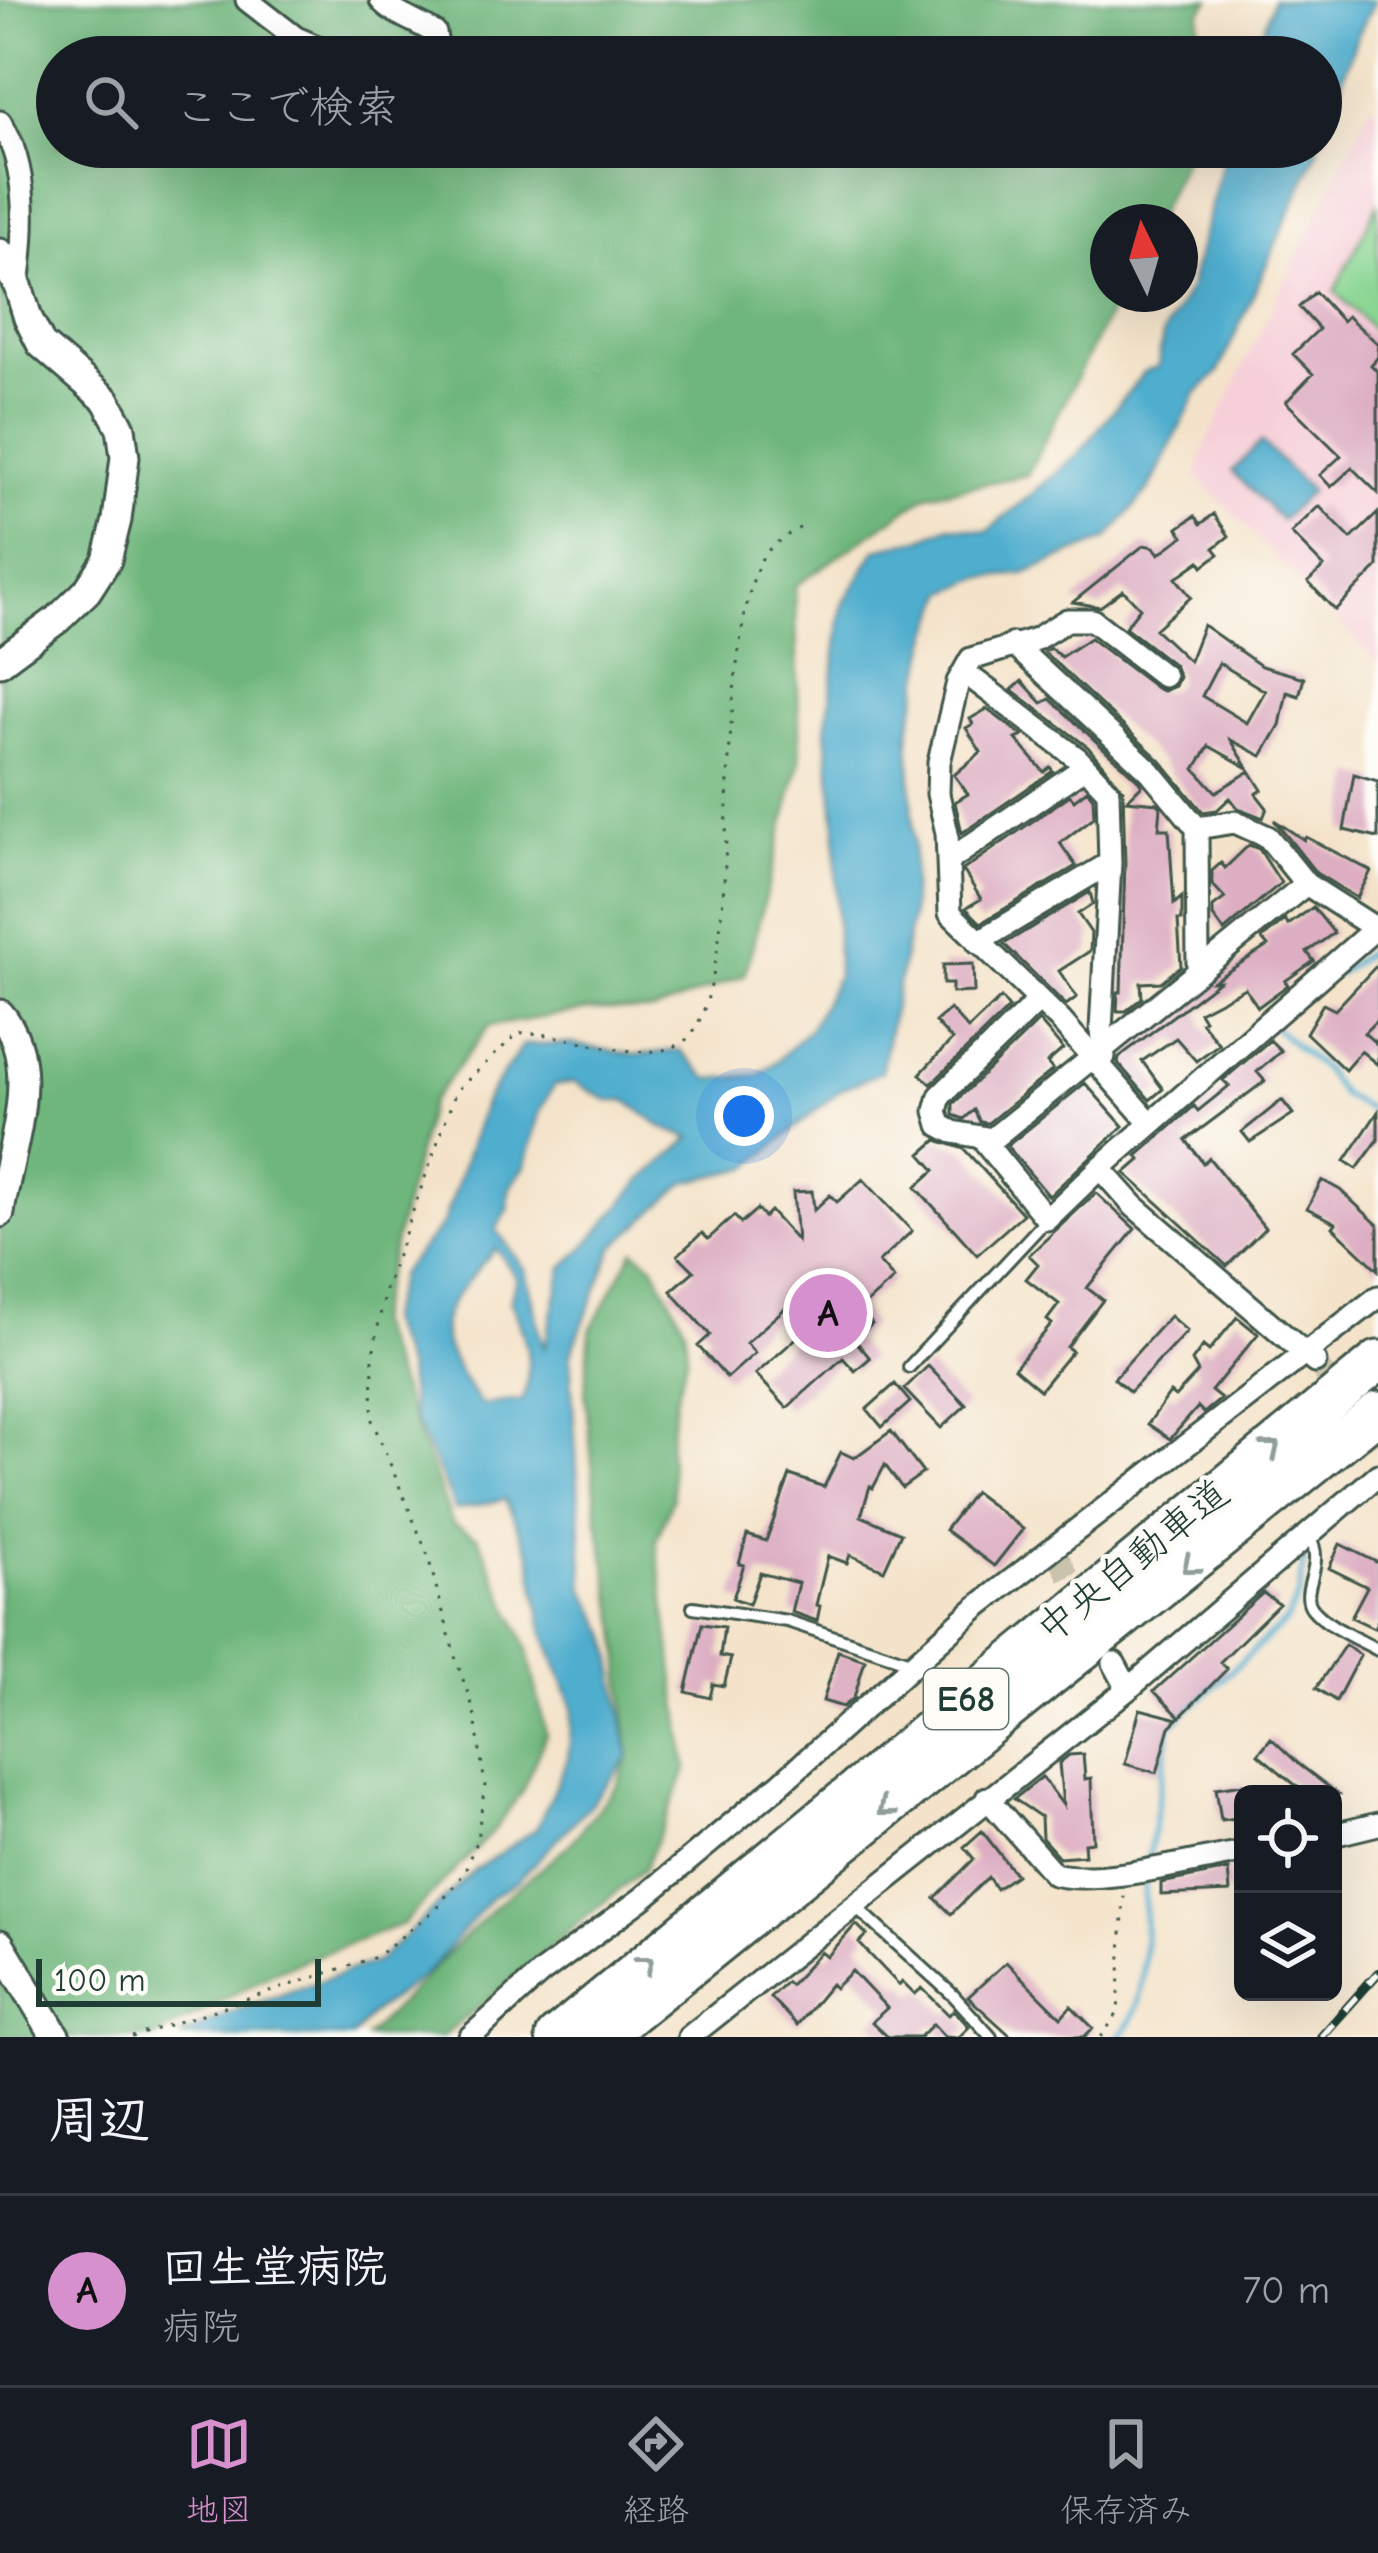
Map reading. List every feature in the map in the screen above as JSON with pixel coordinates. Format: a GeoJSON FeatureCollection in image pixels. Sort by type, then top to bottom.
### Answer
{"type":"FeatureCollection","features":[{"type":"Feature","properties":{"kind":"highway","name":"中央自動車道"},"geometry":{"type":"LineString","coordinates":[[556,2037],[1378,1361]]}},
{"type":"Feature","properties":{"kind":"highway","name":"中央自動車道"},"geometry":{"type":"LineString","coordinates":[[602,2037],[1378,1412]]}},
{"type":"Feature","properties":{"kind":"street"},"geometry":{"type":"LineString","coordinates":[[247,0],[293,36]]}},
{"type":"Feature","properties":{"kind":"street"},"geometry":{"type":"LineString","coordinates":[[381,0],[436,36]]}},
{"type":"Feature","properties":{"kind":"street"},"geometry":{"type":"LineString","coordinates":[[0,122],[18,159],[23,250],[19,286]]}},
{"type":"Feature","properties":{"kind":"street"},"geometry":{"type":"LineString","coordinates":[[0,253],[19,286],[41,344],[106,400],[122,428],[125,458],[107,560],[87,591],[58,619],[0,662]]}},
{"type":"Feature","properties":{"kind":"street"},"geometry":{"type":"LineString","coordinates":[[1151,1124],[1106,1076],[1096,1053],[950,913],[947,833],[938,794],[939,762],[971,659],[1036,639],[1067,620],[1092,620],[1164,676]]}},
{"type":"Feature","properties":{"kind":"street"},"geometry":{"type":"LineString","coordinates":[[1013,644],[1150,771],[1197,828],[1198,968]]}},
{"type":"Feature","properties":{"kind":"street"},"geometry":{"type":"LineString","coordinates":[[964,672],[1085,767],[1108,791],[1110,863],[1096,1053]]}},
{"type":"Feature","properties":{"kind":"street"},"geometry":{"type":"LineString","coordinates":[[948,861],[1085,767]]}},
{"type":"Feature","properties":{"kind":"street"},"geometry":{"type":"LineString","coordinates":[[1197,828],[1235,823],[1268,837],[1306,884],[1377,927],[1100,1168],[1048,1219],[986,1144],[1306,884]]}},
{"type":"Feature","properties":{"kind":"street"},"geometry":{"type":"LineString","coordinates":[[978,942],[1110,863]]}},
{"type":"Feature","properties":{"kind":"street"},"geometry":{"type":"LineString","coordinates":[[992,1139],[940,1125],[935,1111],[940,1096],[1039,1000]]}},
{"type":"Feature","properties":{"kind":"street"},"geometry":{"type":"LineString","coordinates":[[0,1014],[10,1026],[20,1055],[21,1097],[0,1213]]}},
{"type":"Feature","properties":{"kind":"street"},"geometry":{"type":"LineString","coordinates":[[1100,1168],[1134,1206],[1312,1358]]}},
{"type":"Feature","properties":{"kind":"street"},"geometry":{"type":"LineString","coordinates":[[470,2037],[541,1973],[643,1898],[763,1799],[977,1607],[1312,1358],[1378,1297]]}},
{"type":"Feature","properties":{"kind":"street"},"geometry":{"type":"LineString","coordinates":[[689,2037],[1128,1689],[1378,1475]]}},
{"type":"Feature","properties":{"kind":"street"},"geometry":{"type":"LineString","coordinates":[[1114,1663],[1128,1689]]}},
{"type":"Feature","properties":{"kind":"street"},"geometry":{"type":"LineString","coordinates":[[987,1798],[1054,1874],[1065,1877],[1131,1872],[1234,1854]]}},
{"type":"Feature","properties":{"kind":"street"},"geometry":{"type":"LineString","coordinates":[[1342,1833],[1378,1824]]}},
{"type":"Feature","properties":{"kind":"street"},"geometry":{"type":"LineString","coordinates":[[0,1944],[50,2027]]}},
{"type":"Feature","properties":{"kind":"lane"},"geometry":{"type":"LineString","coordinates":[[909,1367],[1048,1219]]}},
{"type":"Feature","properties":{"kind":"lane"},"geometry":{"type":"LineString","coordinates":[[1309,1534],[1318,1555],[1308,1598],[1314,1611],[1378,1650]]}},
{"type":"Feature","properties":{"kind":"lane"},"geometry":{"type":"LineString","coordinates":[[693,1607],[788,1622],[917,1664]]}},
{"type":"Feature","properties":{"kind":"lane"},"geometry":{"type":"LineString","coordinates":[[852,1904],[954,1996],[991,2037]]}},
{"type":"Feature","properties":{"kind":"path"},"geometry":{"type":"LineString","coordinates":[[132,2037],[376,1958],[436,1909],[464,1873],[477,1839],[482,1766],[474,1710],[427,1553],[372,1420],[373,1354],[385,1289],[456,1091],[518,1033],[643,1050],[676,1047],[688,1039],[700,1020],[725,896],[728,777],[746,612],[761,560],[780,539],[801,527]]}},
{"type":"Feature","properties":{"kind":"path"},"geometry":{"type":"LineString","coordinates":[[1101,2037],[1118,2014],[1125,1884],[1131,1872]]}},
{"type":"Feature","properties":{"kind":"shaded area"},"geometry":{"type":"Polygon","coordinates":[[[1371,104],[1378,108],[1378,663],[1196,475],[1207,441],[1371,104]]]}},
{"type":"Feature","properties":{"kind":"green space"},"geometry":{"type":"Polygon","coordinates":[[[0,0],[1210,0],[1200,12],[1199,36],[36,36],[36,168],[1180,168],[1163,204],[1090,204],[1090,312],[1110,312],[1027,475],[927,495],[795,586],[800,761],[745,975],[654,1011],[590,1010],[489,1026],[430,1103],[374,1322],[453,1524],[478,1537],[527,1647],[546,1734],[522,1791],[495,1829],[403,1924],[280,1969],[156,2037],[0,2037],[0,0]]]}},
{"type":"Feature","properties":{"kind":"green space"},"geometry":{"type":"Polygon","coordinates":[[[1378,203],[1378,335],[1335,291],[1378,203]]]}},
{"type":"Feature","properties":{"kind":"green space"},"geometry":{"type":"Polygon","coordinates":[[[634,1250],[653,1265],[685,1327],[687,1355],[669,1448],[673,1497],[656,1541],[687,1769],[644,1869],[442,2037],[366,2037],[496,1905],[568,1846],[616,1787],[629,1757],[618,1629],[598,1523],[585,1392],[590,1331],[634,1250]]]}},
{"type":"Feature","properties":{"kind":"water"},"geometry":{"type":"Polygon","coordinates":[[[1273,0],[1375,0],[1342,80],[1342,36],[1262,36],[1273,0]]]}},
{"type":"Feature","properties":{"kind":"water"},"geometry":{"type":"Polygon","coordinates":[[[1221,168],[1310,168],[1218,373],[1196,394],[1150,488],[1107,539],[1024,574],[980,578],[946,593],[930,635],[909,735],[914,842],[911,919],[881,1072],[840,1090],[748,1168],[686,1182],[613,1248],[570,1356],[584,1587],[609,1636],[629,1757],[517,1881],[491,1897],[431,1969],[369,2016],[353,2037],[180,2037],[234,2011],[378,1961],[475,1870],[536,1829],[568,1758],[573,1708],[543,1630],[530,1554],[505,1499],[456,1510],[413,1416],[406,1369],[386,1321],[400,1273],[443,1224],[485,1101],[523,1045],[570,1044],[635,1055],[680,1050],[709,1079],[758,1075],[810,1028],[837,977],[836,828],[826,731],[842,606],[876,549],[950,526],[988,531],[1077,456],[1144,372],[1158,367],[1163,334],[1176,312],[1198,312],[1198,254],[1221,168]],[[574,1082],[554,1085],[539,1113],[526,1165],[509,1189],[508,1210],[496,1229],[526,1271],[544,1350],[563,1267],[640,1182],[691,1138],[663,1128],[626,1100],[609,1101],[574,1082]],[[496,1248],[459,1291],[444,1323],[451,1356],[481,1405],[523,1400],[528,1361],[510,1300],[517,1279],[496,1248]]]}},
{"type":"Feature","properties":{"kind":"water"},"geometry":{"type":"Polygon","coordinates":[[[1261,442],[1310,491],[1281,520],[1232,471],[1261,442]]]}},
{"type":"Feature","properties":{"kind":"building"},"geometry":{"type":"Polygon","coordinates":[[[1315,292],[1342,321],[1347,316],[1378,344],[1378,357],[1371,365],[1378,372],[1378,493],[1352,468],[1331,487],[1320,475],[1341,456],[1286,402],[1313,374],[1293,354],[1319,329],[1299,307],[1315,292]]]}},
{"type":"Feature","properties":{"kind":"building"},"geometry":{"type":"Polygon","coordinates":[[[1319,506],[1351,539],[1378,513],[1378,567],[1335,610],[1308,582],[1324,567],[1291,533],[1319,506]]]}},
{"type":"Feature","properties":{"kind":"building"},"geometry":{"type":"Polygon","coordinates":[[[1214,514],[1229,536],[1214,548],[1219,554],[1176,578],[1191,597],[1155,629],[1189,661],[1203,625],[1261,666],[1304,678],[1299,696],[1287,692],[1280,725],[1262,756],[1231,740],[1248,768],[1209,746],[1195,769],[1216,792],[1250,771],[1262,790],[1256,794],[1267,808],[1263,818],[1238,808],[1230,798],[1217,810],[1203,812],[1160,760],[1044,652],[1050,648],[1061,657],[1090,638],[1156,688],[1163,691],[1175,686],[1179,677],[1174,665],[1125,627],[1140,608],[1123,590],[1100,607],[1073,602],[1144,545],[1159,554],[1184,536],[1178,528],[1195,516],[1201,524],[1214,514]],[[1219,663],[1202,696],[1247,723],[1265,691],[1219,663]]]}},
{"type":"Feature","properties":{"kind":"building"},"geometry":{"type":"Polygon","coordinates":[[[1022,681],[1042,703],[1050,699],[1139,781],[1142,785],[1127,800],[1157,803],[1161,807],[1159,829],[1169,829],[1174,904],[1182,897],[1182,920],[1178,920],[1181,966],[1161,982],[1141,983],[1142,998],[1126,1011],[1117,1011],[1125,863],[1123,789],[1088,747],[1012,690],[1022,681]]]}},
{"type":"Feature","properties":{"kind":"building"},"geometry":{"type":"Polygon","coordinates":[[[987,709],[1023,736],[1016,739],[1044,772],[1050,767],[1053,771],[962,833],[955,802],[968,794],[954,775],[981,752],[966,728],[973,724],[970,719],[987,709]]]}},
{"type":"Feature","properties":{"kind":"building"},"geometry":{"type":"Polygon","coordinates":[[[1354,774],[1378,781],[1378,838],[1344,830],[1354,774]]]}},
{"type":"Feature","properties":{"kind":"building"},"geometry":{"type":"Polygon","coordinates":[[[1087,790],[1093,797],[1094,817],[1060,843],[1076,866],[981,923],[966,908],[981,899],[963,870],[1070,795],[1074,800],[1087,790]]]}},
{"type":"Feature","properties":{"kind":"building"},"geometry":{"type":"Polygon","coordinates":[[[1274,820],[1304,840],[1371,871],[1357,898],[1316,873],[1274,820]]]}},
{"type":"Feature","properties":{"kind":"building"},"geometry":{"type":"Polygon","coordinates":[[[1249,845],[1259,849],[1281,883],[1224,931],[1213,916],[1213,907],[1225,898],[1212,884],[1212,871],[1221,863],[1225,868],[1249,845]]]}},
{"type":"Feature","properties":{"kind":"building"},"geometry":{"type":"Polygon","coordinates":[[[1090,892],[1093,904],[1078,914],[1091,933],[1090,951],[1059,971],[1077,997],[1066,1005],[1004,944],[1090,892]]]}},
{"type":"Feature","properties":{"kind":"building"},"geometry":{"type":"Polygon","coordinates":[[[1313,907],[1334,933],[1307,952],[1314,961],[1258,1007],[1245,988],[1199,1012],[1201,1022],[1219,1044],[1196,1061],[1176,1038],[1142,1061],[1163,1089],[1150,1100],[1118,1063],[1119,1057],[1219,981],[1213,981],[1268,946],[1262,939],[1285,920],[1288,925],[1313,907]]]}},
{"type":"Feature","properties":{"kind":"building"},"geometry":{"type":"Polygon","coordinates":[[[973,964],[974,992],[952,993],[952,984],[943,984],[943,965],[973,964]]]}},
{"type":"Feature","properties":{"kind":"building"},"geometry":{"type":"Polygon","coordinates":[[[1378,964],[1378,1019],[1364,1033],[1378,1045],[1378,1065],[1361,1051],[1345,1070],[1306,1033],[1323,1004],[1335,1010],[1378,964]]]}},
{"type":"Feature","properties":{"kind":"building"},"geometry":{"type":"Polygon","coordinates":[[[1001,998],[1009,1008],[931,1084],[920,1074],[952,1040],[935,1022],[950,1009],[968,1029],[1001,998]]]}},
{"type":"Feature","properties":{"kind":"building"},"geometry":{"type":"Polygon","coordinates":[[[1039,1021],[1063,1049],[1047,1063],[1053,1070],[988,1123],[980,1122],[974,1110],[964,1119],[953,1115],[953,1104],[1039,1021]]]}},
{"type":"Feature","properties":{"kind":"building"},"geometry":{"type":"Polygon","coordinates":[[[1270,1040],[1281,1051],[1257,1072],[1265,1081],[1186,1140],[1203,1163],[1209,1158],[1265,1228],[1227,1266],[1125,1173],[1140,1160],[1137,1156],[1194,1106],[1198,1111],[1229,1086],[1223,1080],[1270,1040]]]}},
{"type":"Feature","properties":{"kind":"building"},"geometry":{"type":"Polygon","coordinates":[[[1085,1083],[1123,1126],[1049,1196],[1007,1146],[1085,1083]]]}},
{"type":"Feature","properties":{"kind":"building"},"geometry":{"type":"Polygon","coordinates":[[[1282,1100],[1293,1114],[1250,1142],[1242,1132],[1282,1100]]]}},
{"type":"Feature","properties":{"kind":"building"},"geometry":{"type":"Polygon","coordinates":[[[1378,1112],[1378,1140],[1357,1169],[1345,1161],[1378,1112]]]}},
{"type":"Feature","properties":{"kind":"building"},"geometry":{"type":"Polygon","coordinates":[[[937,1140],[964,1149],[1023,1214],[977,1255],[916,1187],[935,1170],[921,1154],[937,1140]]]}},
{"type":"Feature","properties":{"kind":"building"},"geometry":{"type":"Polygon","coordinates":[[[863,1179],[912,1231],[879,1262],[894,1279],[860,1309],[872,1324],[855,1340],[870,1358],[855,1371],[843,1358],[787,1408],[756,1374],[811,1325],[791,1303],[746,1343],[755,1353],[727,1378],[698,1346],[710,1335],[671,1291],[694,1271],[678,1255],[702,1233],[708,1239],[734,1216],[741,1223],[757,1209],[764,1217],[770,1211],[797,1241],[793,1192],[812,1191],[814,1210],[830,1195],[837,1202],[863,1179]]]}},
{"type":"Feature","properties":{"kind":"building"},"geometry":{"type":"Polygon","coordinates":[[[1322,1180],[1378,1225],[1378,1270],[1333,1227],[1336,1223],[1307,1208],[1322,1180]]]}},
{"type":"Feature","properties":{"kind":"building"},"geometry":{"type":"Polygon","coordinates":[[[1096,1193],[1135,1229],[1087,1288],[1103,1300],[1067,1347],[1072,1351],[1040,1390],[1014,1368],[1052,1324],[1047,1320],[1059,1304],[1026,1279],[1038,1264],[1029,1255],[1096,1193]]]}},
{"type":"Feature","properties":{"kind":"building"},"geometry":{"type":"Polygon","coordinates":[[[1170,1316],[1187,1331],[1130,1392],[1114,1378],[1170,1316]]]}},
{"type":"Feature","properties":{"kind":"building"},"geometry":{"type":"Polygon","coordinates":[[[1237,1317],[1258,1334],[1211,1391],[1221,1399],[1204,1413],[1198,1407],[1170,1439],[1148,1424],[1170,1393],[1175,1397],[1198,1372],[1192,1361],[1203,1346],[1209,1351],[1237,1317]]]}},
{"type":"Feature","properties":{"kind":"building"},"geometry":{"type":"Polygon","coordinates":[[[928,1366],[966,1405],[941,1428],[904,1389],[928,1366]]]}},
{"type":"Feature","properties":{"kind":"building"},"geometry":{"type":"Polygon","coordinates":[[[895,1384],[910,1402],[882,1427],[867,1409],[895,1384]]]}},
{"type":"Feature","properties":{"kind":"building"},"geometry":{"type":"Polygon","coordinates":[[[891,1431],[923,1473],[902,1488],[885,1465],[873,1488],[870,1486],[861,1516],[901,1533],[884,1570],[850,1555],[847,1563],[828,1556],[816,1605],[820,1606],[817,1621],[791,1612],[798,1583],[760,1573],[749,1604],[733,1598],[747,1535],[766,1541],[790,1475],[824,1487],[841,1452],[854,1458],[891,1431]]]}},
{"type":"Feature","properties":{"kind":"building"},"geometry":{"type":"Polygon","coordinates":[[[974,1492],[1023,1529],[994,1566],[945,1530],[974,1492]]]}},
{"type":"Feature","properties":{"kind":"building"},"geometry":{"type":"Polygon","coordinates":[[[1340,1544],[1378,1563],[1374,1628],[1351,1617],[1367,1587],[1329,1568],[1340,1544]]]}},
{"type":"Feature","properties":{"kind":"building"},"geometry":{"type":"Polygon","coordinates":[[[1263,1593],[1279,1604],[1220,1662],[1227,1669],[1180,1717],[1154,1691],[1263,1593]]]}},
{"type":"Feature","properties":{"kind":"building"},"geometry":{"type":"Polygon","coordinates":[[[702,1624],[724,1627],[720,1656],[731,1658],[724,1686],[713,1684],[710,1698],[686,1692],[702,1624]]]}},
{"type":"Feature","properties":{"kind":"building"},"geometry":{"type":"Polygon","coordinates":[[[1345,1645],[1360,1655],[1336,1701],[1316,1688],[1345,1645]]]}},
{"type":"Feature","properties":{"kind":"building"},"geometry":{"type":"Polygon","coordinates":[[[838,1651],[865,1660],[854,1698],[843,1707],[823,1701],[838,1651]]]}},
{"type":"Feature","properties":{"kind":"building"},"geometry":{"type":"Polygon","coordinates":[[[1140,1709],[1178,1719],[1170,1727],[1157,1773],[1125,1764],[1140,1709]]]}},
{"type":"Feature","properties":{"kind":"building"},"geometry":{"type":"Polygon","coordinates":[[[1271,1738],[1326,1785],[1295,1785],[1258,1754],[1271,1738]]]}},
{"type":"Feature","properties":{"kind":"building"},"geometry":{"type":"Polygon","coordinates":[[[1083,1754],[1085,1779],[1091,1778],[1093,1842],[1084,1843],[1085,1855],[1059,1857],[1042,1838],[1041,1817],[1014,1799],[1042,1777],[1063,1805],[1059,1763],[1069,1755],[1083,1754]]]}},
{"type":"Feature","properties":{"kind":"building"},"geometry":{"type":"Polygon","coordinates":[[[1234,1785],[1234,1818],[1221,1820],[1216,1788],[1234,1785]]]}},
{"type":"Feature","properties":{"kind":"building"},"geometry":{"type":"Polygon","coordinates":[[[982,1831],[1016,1875],[996,1889],[988,1877],[951,1914],[935,1898],[974,1859],[964,1847],[982,1831]]]}},
{"type":"Feature","properties":{"kind":"building"},"geometry":{"type":"Polygon","coordinates":[[[1228,1870],[1230,1892],[1161,1895],[1161,1883],[1228,1870]]]}},
{"type":"Feature","properties":{"kind":"building"},"geometry":{"type":"Polygon","coordinates":[[[856,1924],[867,1935],[859,1943],[899,1985],[902,1981],[915,1994],[922,1988],[949,2015],[954,2010],[969,2027],[959,2037],[945,2037],[933,2024],[920,2037],[888,2037],[872,2022],[887,2008],[852,1971],[835,1988],[831,1984],[797,2025],[770,1997],[786,1982],[790,1985],[821,1952],[827,1957],[856,1924]]]}},
{"type":"Feature","properties":{"kind":"building"},"geometry":{"type":"Polygon","coordinates":[[[1006,1962],[1061,2017],[1071,2006],[1093,2028],[1084,2037],[1012,2037],[968,1997],[1006,1962]]]}},
{"type":"Feature","properties":{"kind":"waterway"},"geometry":{"type":"LineString","coordinates":[[1338,974],[1378,945]]}},
{"type":"Feature","properties":{"kind":"waterway"},"geometry":{"type":"LineString","coordinates":[[1271,1025],[1323,1069],[1342,1095],[1378,1113]]}},
{"type":"Feature","properties":{"kind":"waterway"},"geometry":{"type":"LineString","coordinates":[[1351,1305],[1378,1283]]}},
{"type":"Feature","properties":{"kind":"waterway"},"geometry":{"type":"LineString","coordinates":[[1148,1861],[1170,1726],[1287,1620],[1299,1594],[1306,1543]]}},
{"type":"Feature","properties":{"kind":"waterway"},"geometry":{"type":"LineString","coordinates":[[1119,2037],[1130,2024],[1141,1986],[1145,1882]]}},
{"type":"Feature","properties":{"kind":"tunnel"},"geometry":{"type":"LineString","coordinates":[[1315,1362],[1378,1442]]}},
{"type":"Feature","properties":{"kind":"tunnel"},"geometry":{"type":"LineString","coordinates":[[1059,1558],[1086,1610]]}},
{"type":"Feature","properties":{"kind":"railway"},"geometry":{"type":"LineString","coordinates":[[1321,2037],[1378,1973]]}},
{"type":"Feature","properties":{"kind":"place","name":"回生堂病院"},"geometry":{"type":"Point","coordinates":[828,1313]}}]}
